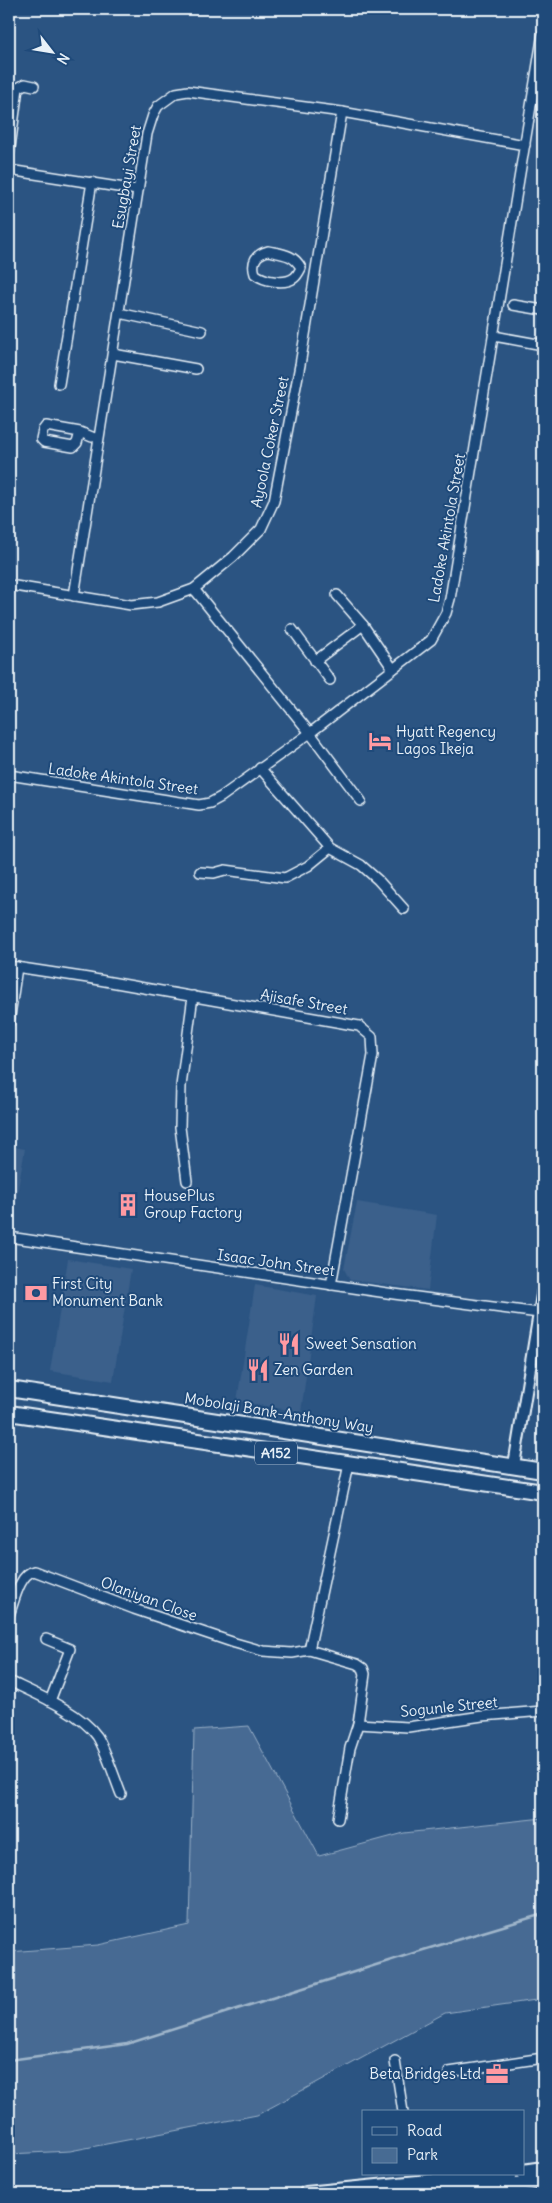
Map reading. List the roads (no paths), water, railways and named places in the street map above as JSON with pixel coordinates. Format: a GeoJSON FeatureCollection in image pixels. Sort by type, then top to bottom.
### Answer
{"type":"FeatureCollection","features":[{"type":"Feature","properties":{"kind":"main road","name":"Mobolaji Bank-Anthony Way"},"geometry":{"type":"LineString","coordinates":[[9,1389],[514,1465],[543,1471]]}},
{"type":"Feature","properties":{"kind":"main road","name":"A152"},"geometry":{"type":"LineString","coordinates":[[9,1413],[543,1492]]}},
{"type":"Feature","properties":{"kind":"main road"},"geometry":{"type":"LineString","coordinates":[[524,2172],[543,2169]]}},
{"type":"Feature","properties":{"kind":"main road"},"geometry":{"type":"LineString","coordinates":[[435,2190],[501,2176]]}},
{"type":"Feature","properties":{"kind":"main road"},"geometry":{"type":"LineString","coordinates":[[306,2194],[415,2184],[435,2190],[510,2186],[543,2181]]}},
{"type":"Feature","properties":{"kind":"street","name":"Ladoke Akintola Street"},"geometry":{"type":"LineString","coordinates":[[9,775],[199,805],[221,797],[310,733],[431,640],[446,613],[450,599],[543,33]]}},
{"type":"Feature","properties":{"kind":"street"},"geometry":{"type":"LineString","coordinates":[[9,155],[18,88],[25,84],[34,86]]}},
{"type":"Feature","properties":{"kind":"street","name":"Esugbayi Street"},"geometry":{"type":"LineString","coordinates":[[74,596],[137,190],[147,134],[158,106],[176,93],[188,91],[342,112],[525,145]]}},
{"type":"Feature","properties":{"kind":"street","name":"Ayoola Coker Street"},"geometry":{"type":"LineString","coordinates":[[9,585],[131,605],[158,602],[194,589],[233,558],[261,530],[274,501],[300,365],[342,112]]}},
{"type":"Feature","properties":{"kind":"street"},"geometry":{"type":"LineString","coordinates":[[9,170],[137,190]]}},
{"type":"Feature","properties":{"kind":"street"},"geometry":{"type":"LineString","coordinates":[[58,384],[92,182]]}},
{"type":"Feature","properties":{"kind":"street"},"geometry":{"type":"LineString","coordinates":[[301,268],[295,278],[286,281],[272,281],[260,279],[255,274],[253,263],[260,253],[268,251],[286,254],[294,258],[301,268],[315,270]]}},
{"type":"Feature","properties":{"kind":"street"},"geometry":{"type":"LineString","coordinates":[[514,305],[543,310]]}},
{"type":"Feature","properties":{"kind":"street"},"geometry":{"type":"LineString","coordinates":[[119,313],[202,331]]}},
{"type":"Feature","properties":{"kind":"street"},"geometry":{"type":"LineString","coordinates":[[494,336],[543,342]]}},
{"type":"Feature","properties":{"kind":"street"},"geometry":{"type":"LineString","coordinates":[[113,354],[196,369]]}},
{"type":"Feature","properties":{"kind":"street"},"geometry":{"type":"LineString","coordinates":[[80,432],[92,437]]}},
{"type":"Feature","properties":{"kind":"street"},"geometry":{"type":"LineString","coordinates":[[194,589],[310,733],[361,800]]}},
{"type":"Feature","properties":{"kind":"street"},"geometry":{"type":"LineString","coordinates":[[337,595],[363,625],[393,669]]}},
{"type":"Feature","properties":{"kind":"street"},"geometry":{"type":"LineString","coordinates":[[315,661],[363,625]]}},
{"type":"Feature","properties":{"kind":"street"},"geometry":{"type":"LineString","coordinates":[[292,629],[330,680]]}},
{"type":"Feature","properties":{"kind":"street"},"geometry":{"type":"LineString","coordinates":[[260,768],[330,848],[361,865],[378,880],[404,909]]}},
{"type":"Feature","properties":{"kind":"street"},"geometry":{"type":"LineString","coordinates":[[200,872],[214,873],[225,870],[285,878],[302,870],[330,848]]}},
{"type":"Feature","properties":{"kind":"street"},"geometry":{"type":"LineString","coordinates":[[9,1022],[13,967]]}},
{"type":"Feature","properties":{"kind":"street","name":"Ajisafe Street"},"geometry":{"type":"LineString","coordinates":[[13,967],[193,996],[359,1026],[372,1037],[373,1055],[331,1285]]}},
{"type":"Feature","properties":{"kind":"street"},"geometry":{"type":"LineString","coordinates":[[187,1181],[180,1127],[181,1086],[193,996]]}},
{"type":"Feature","properties":{"kind":"street","name":"Isaac John Street"},"geometry":{"type":"LineString","coordinates":[[9,1237],[331,1285],[539,1313]]}},
{"type":"Feature","properties":{"kind":"street"},"geometry":{"type":"LineString","coordinates":[[514,1465],[543,1289]]}},
{"type":"Feature","properties":{"kind":"street"},"geometry":{"type":"LineString","coordinates":[[338,1819],[350,1748],[358,1724],[365,1674],[363,1668],[357,1664],[309,1650],[349,1464]]}},
{"type":"Feature","properties":{"kind":"street","name":"Olaniyan Close"},"geometry":{"type":"LineString","coordinates":[[9,1615],[24,1577],[29,1572],[34,1571],[134,1609],[235,1643],[263,1650],[292,1653],[309,1650]]}},
{"type":"Feature","properties":{"kind":"street"},"geometry":{"type":"LineString","coordinates":[[46,1639],[70,1650],[50,1701]]}},
{"type":"Feature","properties":{"kind":"street"},"geometry":{"type":"LineString","coordinates":[[9,1681],[50,1701],[80,1720],[98,1738],[121,1794]]}},
{"type":"Feature","properties":{"kind":"street","name":"Sogunle Street"},"geometry":{"type":"LineString","coordinates":[[358,1724],[408,1727],[482,1716],[543,1711]]}},
{"type":"Feature","properties":{"kind":"street"},"geometry":{"type":"LineString","coordinates":[[449,2072],[543,2058]]}},
{"type":"Feature","properties":{"kind":"street"},"geometry":{"type":"LineString","coordinates":[[395,2061],[403,2110]]}},
{"type":"Feature","properties":{"kind":"waterway"},"geometry":{"type":"LineString","coordinates":[[9,2060],[127,2044],[543,1914]]}},
{"type":"Feature","properties":{"kind":"place","name":"Hyatt Regency Lagos Ikeja"},"geometry":{"type":"Point","coordinates":[380,741]}},
{"type":"Feature","properties":{"kind":"place","name":"HousePlus Group Factory"},"geometry":{"type":"Point","coordinates":[128,1205]}},
{"type":"Feature","properties":{"kind":"place","name":"First City Monument Bank"},"geometry":{"type":"Point","coordinates":[36,1293]}},
{"type":"Feature","properties":{"kind":"place","name":"Sweet Sensation"},"geometry":{"type":"Point","coordinates":[289,1344]}},
{"type":"Feature","properties":{"kind":"place","name":"Zen Garden"},"geometry":{"type":"Point","coordinates":[258,1370]}},
{"type":"Feature","properties":{"kind":"place","name":"Beta Bridges Ltd"},"geometry":{"type":"Point","coordinates":[497,2074]}}]}
